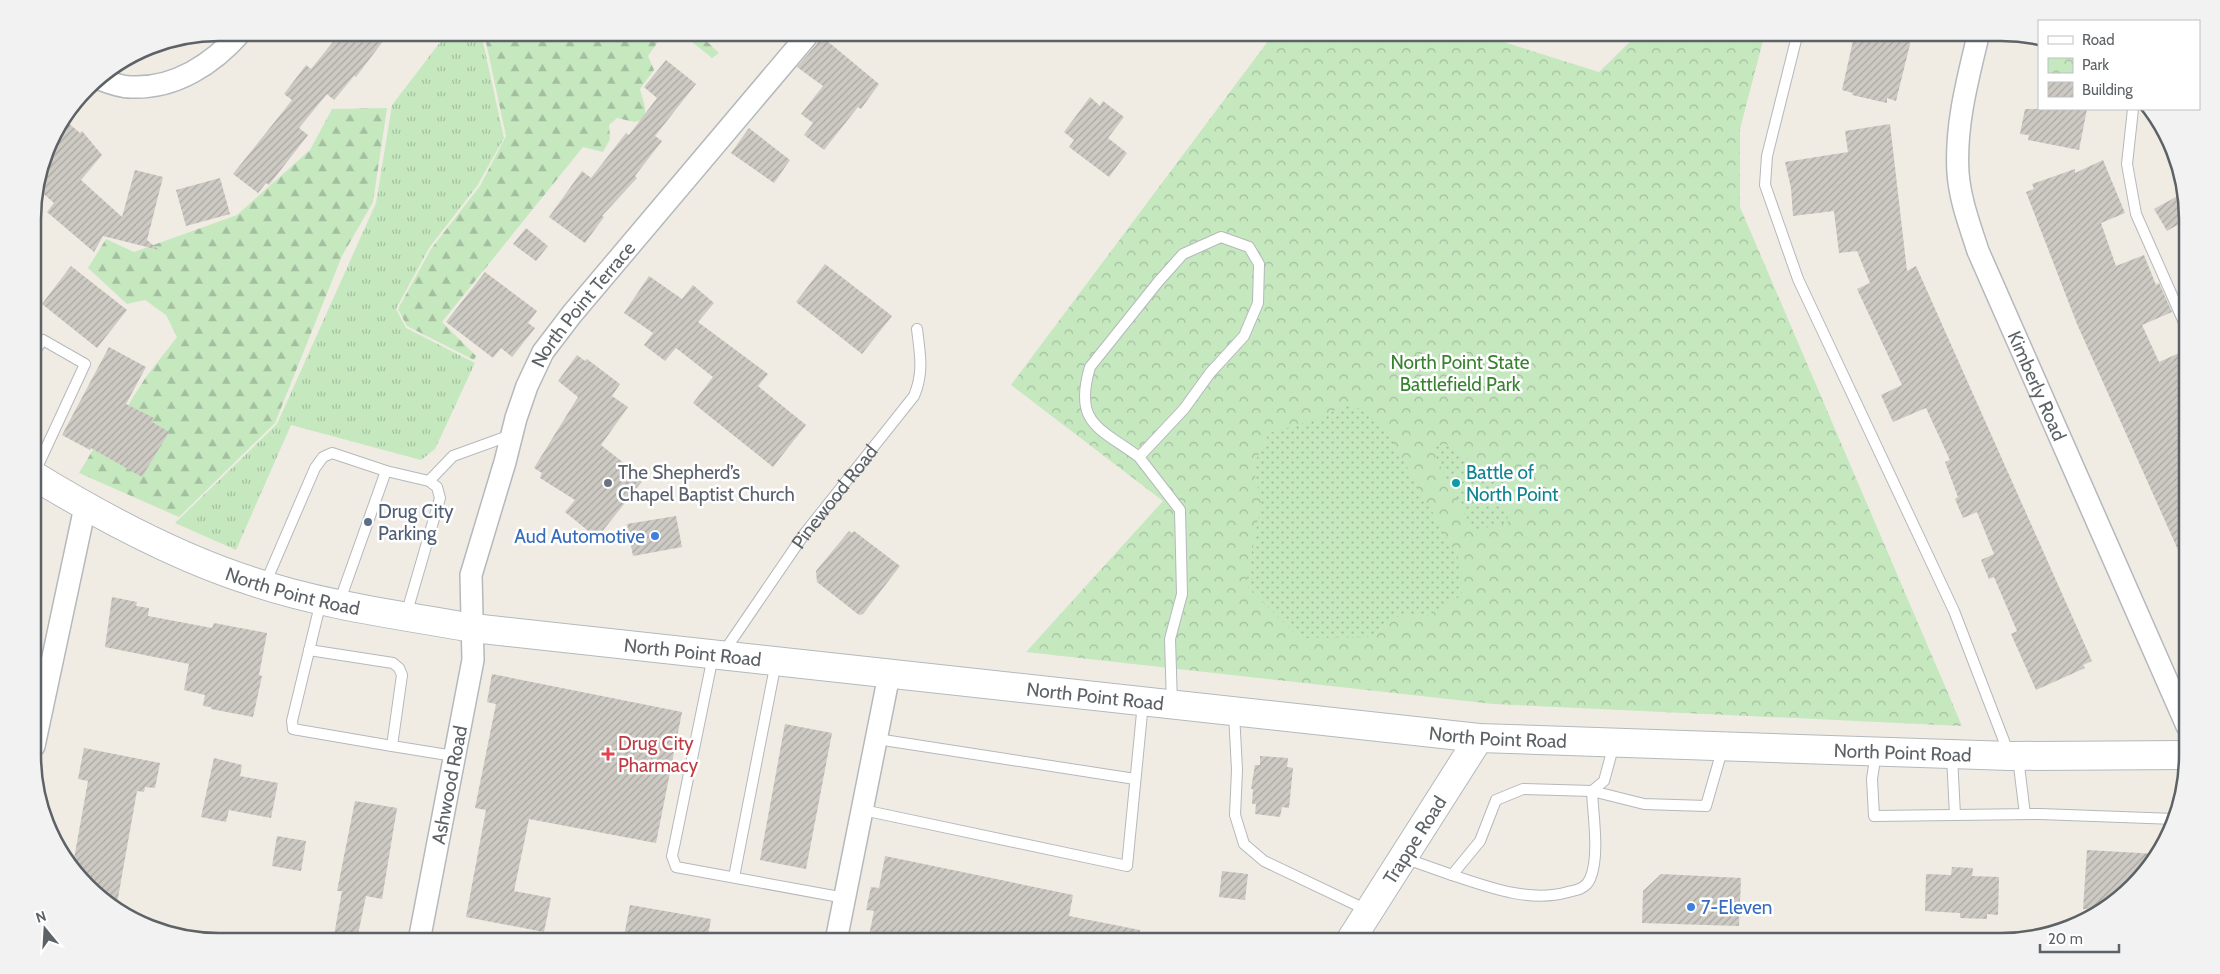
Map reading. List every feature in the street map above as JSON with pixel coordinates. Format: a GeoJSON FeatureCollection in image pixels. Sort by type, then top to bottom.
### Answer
{"type":"FeatureCollection","features":[{"type":"Feature","properties":{"kind":"street"},"geometry":{"type":"LineString","coordinates":[[107,81],[130,87],[163,83],[196,72],[221,53],[232,41]]}},
{"type":"Feature","properties":{"kind":"street","name":"North Point Terrace"},"geometry":{"type":"LineString","coordinates":[[472,628],[471,575],[527,386],[543,352],[572,314],[803,41]]}},
{"type":"Feature","properties":{"kind":"street","name":"Kimberly Road"},"geometry":{"type":"LineString","coordinates":[[1977,41],[1960,117],[1958,174],[1964,208],[1978,251],[2179,708]]}},
{"type":"Feature","properties":{"kind":"street","name":"North Point Road"},"geometry":{"type":"LineString","coordinates":[[42,480],[85,507],[194,559],[265,585],[330,601],[472,628],[1479,738],[2014,756],[2179,755]]}},
{"type":"Feature","properties":{"kind":"street"},"geometry":{"type":"LineString","coordinates":[[41,713],[85,507]]}},
{"type":"Feature","properties":{"kind":"street","name":"Ashwood Road"},"geometry":{"type":"LineString","coordinates":[[421,933],[473,660],[472,628]]}},
{"type":"Feature","properties":{"kind":"street"},"geometry":{"type":"LineString","coordinates":[[838,933],[889,675]]}},
{"type":"Feature","properties":{"kind":"street","name":"Trappe Road"},"geometry":{"type":"LineString","coordinates":[[1355,933],[1400,857],[1479,738]]}},
{"type":"Feature","properties":{"kind":"lane"},"geometry":{"type":"LineString","coordinates":[[1796,41],[1767,156],[1764,185],[1798,279],[1954,611],[2014,756],[2025,814]]}},
{"type":"Feature","properties":{"kind":"lane"},"geometry":{"type":"LineString","coordinates":[[2133,110],[2127,164],[2136,214],[2179,311]]}},
{"type":"Feature","properties":{"kind":"lane"},"geometry":{"type":"LineString","coordinates":[[1139,457],[1184,409],[1210,373],[1244,336],[1258,303],[1259,264],[1249,247],[1221,237],[1183,254],[1158,282],[1090,367],[1084,384],[1084,404],[1092,422],[1139,457],[1180,510],[1183,549],[1182,594],[1170,639],[1172,705]]}},
{"type":"Feature","properties":{"kind":"lane","name":"Pinewood Road"},"geometry":{"type":"LineString","coordinates":[[717,656],[804,533],[914,396],[921,380],[917,328]]}},
{"type":"Feature","properties":{"kind":"lane"},"geometry":{"type":"LineString","coordinates":[[42,343],[44,340],[85,364],[42,459]]}},
{"type":"Feature","properties":{"kind":"lane"},"geometry":{"type":"LineString","coordinates":[[429,481],[453,456],[512,435]]}},
{"type":"Feature","properties":{"kind":"lane"},"geometry":{"type":"LineString","coordinates":[[265,585],[315,468],[323,457],[332,453],[386,471],[429,481],[437,487],[440,498],[406,616]]}},
{"type":"Feature","properties":{"kind":"lane"},"geometry":{"type":"LineString","coordinates":[[386,471],[309,650],[292,721],[293,729],[454,756]]}},
{"type":"Feature","properties":{"kind":"lane"},"geometry":{"type":"LineString","coordinates":[[309,650],[393,663],[399,668],[402,675],[392,746]]}},
{"type":"Feature","properties":{"kind":"lane"},"geometry":{"type":"LineString","coordinates":[[717,656],[674,842],[672,856],[676,867],[845,898]]}},
{"type":"Feature","properties":{"kind":"lane"},"geometry":{"type":"LineString","coordinates":[[734,877],[776,662]]}},
{"type":"Feature","properties":{"kind":"lane"},"geometry":{"type":"LineString","coordinates":[[863,810],[1127,866],[1143,702]]}},
{"type":"Feature","properties":{"kind":"lane"},"geometry":{"type":"LineString","coordinates":[[1234,712],[1237,770],[1236,815],[1244,844],[1264,861],[1368,911]]}},
{"type":"Feature","properties":{"kind":"lane"},"geometry":{"type":"LineString","coordinates":[[877,739],[1136,779]]}},
{"type":"Feature","properties":{"kind":"lane"},"geometry":{"type":"LineString","coordinates":[[1592,791],[1604,781],[1614,743]]}},
{"type":"Feature","properties":{"kind":"lane"},"geometry":{"type":"LineString","coordinates":[[1452,874],[1480,841],[1496,800],[1523,789],[1592,791],[1644,804],[1706,806],[1723,746]]}},
{"type":"Feature","properties":{"kind":"lane"},"geometry":{"type":"LineString","coordinates":[[1876,751],[1872,779],[1874,816],[2025,814],[2167,819]]}},
{"type":"Feature","properties":{"kind":"lane"},"geometry":{"type":"LineString","coordinates":[[1952,754],[1955,815]]}},
{"type":"Feature","properties":{"kind":"lane"},"geometry":{"type":"LineString","coordinates":[[1400,857],[1489,887],[1533,896],[1562,894],[1582,889],[1590,880],[1595,861],[1592,791]]}},
{"type":"Feature","properties":{"kind":"green space"},"geometry":{"type":"Polygon","coordinates":[[[441,41],[483,41],[504,138],[477,186],[429,248],[396,309],[406,328],[475,363],[435,449],[421,460],[291,425],[236,550],[175,523],[277,424],[376,203],[392,105],[441,41]]]}},
{"type":"Feature","properties":{"kind":"green space"},"geometry":{"type":"Polygon","coordinates":[[[486,41],[658,41],[648,56],[654,70],[640,89],[645,107],[645,119],[635,122],[617,118],[609,125],[610,139],[603,152],[583,147],[442,322],[476,356],[474,360],[407,326],[398,309],[431,249],[480,186],[506,136],[486,41]]]}},
{"type":"Feature","properties":{"kind":"green space"},"geometry":{"type":"Polygon","coordinates":[[[691,41],[706,41],[719,53],[712,58],[691,41]]]}},
{"type":"Feature","properties":{"kind":"green space","name":"North Point State Battlefield Park"},"geometry":{"type":"Polygon","coordinates":[[[1268,41],[1500,41],[1599,72],[1631,41],[1763,41],[1740,129],[1740,207],[1962,726],[1493,704],[1026,652],[1163,501],[1011,385],[1268,41]]]}},
{"type":"Feature","properties":{"kind":"green space"},"geometry":{"type":"Polygon","coordinates":[[[387,108],[373,202],[342,256],[275,423],[179,517],[79,473],[119,406],[125,410],[146,377],[177,337],[166,315],[145,300],[127,304],[88,268],[106,239],[134,252],[237,215],[310,150],[332,109],[387,108]]]}},
{"type":"Feature","properties":{"kind":"green space"},"geometry":{"type":"Polygon","coordinates":[[[1349,403],[1383,424],[1461,563],[1462,595],[1430,615],[1396,617],[1371,637],[1299,638],[1246,585],[1261,502],[1253,466],[1269,433],[1318,419],[1349,403]]]}},
{"type":"Feature","properties":{"kind":"green space"},"geometry":{"type":"Polygon","coordinates":[[[1446,444],[1504,483],[1508,522],[1474,531],[1437,460],[1433,447],[1446,444]]]}},
{"type":"Feature","properties":{"kind":"building"},"geometry":{"type":"Polygon","coordinates":[[[334,41],[383,41],[356,77],[354,76],[334,100],[327,94],[299,128],[308,135],[269,185],[266,183],[258,193],[233,174],[292,100],[284,94],[306,65],[311,69],[334,41]]]}},
{"type":"Feature","properties":{"kind":"building"},"geometry":{"type":"Polygon","coordinates":[[[818,41],[827,41],[879,84],[861,109],[858,107],[824,150],[804,135],[813,123],[801,114],[823,86],[797,67],[818,41]]]}},
{"type":"Feature","properties":{"kind":"building"},"geometry":{"type":"Polygon","coordinates":[[[1853,41],[1911,41],[1896,101],[1887,98],[1887,103],[1852,95],[1853,93],[1842,90],[1853,41]]]}},
{"type":"Feature","properties":{"kind":"building"},"geometry":{"type":"Polygon","coordinates":[[[666,60],[696,84],[655,136],[662,141],[635,176],[637,178],[602,216],[604,217],[585,243],[549,217],[582,171],[591,178],[626,133],[629,135],[657,98],[644,87],[666,60]]]}},
{"type":"Feature","properties":{"kind":"building"},"geometry":{"type":"Polygon","coordinates":[[[1090,97],[1100,106],[1103,101],[1124,117],[1108,138],[1127,153],[1109,177],[1069,147],[1074,140],[1064,132],[1090,97]]]}},
{"type":"Feature","properties":{"kind":"building"},"geometry":{"type":"Polygon","coordinates":[[[2025,109],[2087,110],[2079,150],[2028,140],[2029,135],[2020,134],[2025,109]]]}},
{"type":"Feature","properties":{"kind":"building"},"geometry":{"type":"Polygon","coordinates":[[[69,123],[80,133],[82,131],[102,155],[81,180],[122,217],[135,170],[163,177],[147,240],[159,250],[103,236],[94,252],[47,212],[54,203],[43,194],[47,173],[55,151],[69,123]]]}},
{"type":"Feature","properties":{"kind":"building"},"geometry":{"type":"Polygon","coordinates":[[[1890,124],[1907,271],[1916,266],[2092,661],[2083,665],[2085,668],[2036,690],[2011,634],[2017,631],[1994,577],[1989,579],[1981,560],[1994,554],[1977,512],[1963,518],[1955,499],[1958,497],[1945,462],[1950,460],[1926,408],[1893,422],[1881,395],[1902,385],[1857,289],[1870,283],[1857,251],[1839,253],[1834,211],[1793,216],[1791,188],[1785,162],[1848,152],[1845,131],[1890,124]]]}},
{"type":"Feature","properties":{"kind":"building"},"geometry":{"type":"Polygon","coordinates":[[[749,128],[790,160],[774,183],[731,153],[749,128]]]}},
{"type":"Feature","properties":{"kind":"building"},"geometry":{"type":"Polygon","coordinates":[[[2103,160],[2125,213],[2101,223],[2116,266],[2144,255],[2156,285],[2159,283],[2172,312],[2142,325],[2159,362],[2179,353],[2179,552],[2077,324],[2026,192],[2034,189],[2032,184],[2075,169],[2075,173],[2103,160]]]}},
{"type":"Feature","properties":{"kind":"building"},"geometry":{"type":"Polygon","coordinates":[[[220,178],[230,214],[186,226],[176,190],[220,178]]]}},
{"type":"Feature","properties":{"kind":"building"},"geometry":{"type":"Polygon","coordinates":[[[2177,196],[2179,224],[2167,231],[2154,209],[2177,196]]]}},
{"type":"Feature","properties":{"kind":"building"},"geometry":{"type":"Polygon","coordinates":[[[526,228],[548,246],[536,261],[513,244],[526,228]]]}},
{"type":"Feature","properties":{"kind":"building"},"geometry":{"type":"Polygon","coordinates":[[[825,264],[892,316],[862,354],[796,302],[825,264]]]}},
{"type":"Feature","properties":{"kind":"building"},"geometry":{"type":"Polygon","coordinates":[[[71,266],[127,310],[97,348],[42,304],[71,266]]]}},
{"type":"Feature","properties":{"kind":"building"},"geometry":{"type":"Polygon","coordinates":[[[485,272],[537,311],[528,323],[535,328],[512,357],[501,348],[493,358],[446,322],[485,272]]]}},
{"type":"Feature","properties":{"kind":"building"},"geometry":{"type":"Polygon","coordinates":[[[649,276],[682,299],[693,285],[714,303],[698,322],[768,374],[758,386],[806,425],[773,467],[693,403],[713,377],[676,348],[665,361],[644,345],[653,333],[624,313],[649,276]]]}},
{"type":"Feature","properties":{"kind":"building"},"geometry":{"type":"Polygon","coordinates":[[[109,347],[146,367],[126,404],[154,418],[152,422],[169,432],[142,477],[91,448],[90,450],[62,435],[109,347]]]}},
{"type":"Feature","properties":{"kind":"building"},"geometry":{"type":"Polygon","coordinates":[[[577,355],[585,361],[587,359],[620,384],[612,396],[628,407],[601,445],[644,479],[597,538],[565,512],[575,500],[540,478],[542,473],[534,468],[578,397],[558,381],[577,355]]]}},
{"type":"Feature","properties":{"kind":"building","name":"Aud Automotive"},"geometry":{"type":"Polygon","coordinates":[[[676,516],[682,547],[633,556],[627,524],[676,516]]]}},
{"type":"Feature","properties":{"kind":"building"},"geometry":{"type":"Polygon","coordinates":[[[849,531],[852,533],[854,531],[900,566],[863,614],[859,615],[817,582],[816,571],[849,531]]]}},
{"type":"Feature","properties":{"kind":"building"},"geometry":{"type":"Polygon","coordinates":[[[112,597],[137,602],[136,606],[149,608],[148,616],[212,628],[214,623],[267,633],[259,675],[262,676],[253,717],[203,706],[205,695],[184,690],[189,664],[105,647],[112,597]]]}},
{"type":"Feature","properties":{"kind":"building"},"geometry":{"type":"Polygon","coordinates":[[[492,674],[682,712],[656,843],[529,819],[514,891],[551,898],[544,932],[466,917],[486,810],[475,808],[496,704],[487,702],[492,674]]]}},
{"type":"Feature","properties":{"kind":"building"},"geometry":{"type":"Polygon","coordinates":[[[785,724],[832,733],[806,869],[760,860],[785,724]]]}},
{"type":"Feature","properties":{"kind":"building"},"geometry":{"type":"Polygon","coordinates":[[[84,748],[160,763],[155,788],[145,787],[144,792],[137,791],[117,901],[93,881],[74,858],[88,781],[78,779],[84,748]]]}},
{"type":"Feature","properties":{"kind":"building"},"geometry":{"type":"Polygon","coordinates":[[[1260,756],[1288,758],[1287,767],[1293,768],[1289,808],[1282,807],[1280,817],[1255,814],[1256,804],[1252,804],[1253,789],[1251,789],[1255,765],[1260,765],[1260,756]]]}},
{"type":"Feature","properties":{"kind":"building"},"geometry":{"type":"Polygon","coordinates":[[[214,758],[242,765],[240,776],[278,783],[271,818],[229,810],[226,822],[201,817],[214,758]]]}},
{"type":"Feature","properties":{"kind":"building"},"geometry":{"type":"Polygon","coordinates":[[[355,801],[397,808],[382,899],[366,896],[358,933],[334,933],[342,891],[337,891],[355,801]]]}},
{"type":"Feature","properties":{"kind":"building"},"geometry":{"type":"Polygon","coordinates":[[[277,836],[306,841],[301,871],[272,866],[277,836]]]}},
{"type":"Feature","properties":{"kind":"building"},"geometry":{"type":"Polygon","coordinates":[[[2087,850],[2149,854],[2135,872],[2118,889],[2090,909],[2083,909],[2087,850]]]}},
{"type":"Feature","properties":{"kind":"building"},"geometry":{"type":"Polygon","coordinates":[[[885,856],[1073,895],[1069,916],[1140,930],[1140,933],[870,933],[874,911],[866,910],[871,887],[879,888],[885,856]]]}},
{"type":"Feature","properties":{"kind":"building"},"geometry":{"type":"Polygon","coordinates":[[[1952,867],[1973,868],[1972,876],[1999,877],[1998,915],[1987,914],[1987,919],[1960,918],[1960,913],[1925,911],[1926,874],[1951,875],[1952,867]]]}},
{"type":"Feature","properties":{"kind":"building"},"geometry":{"type":"Polygon","coordinates":[[[1222,871],[1248,874],[1245,900],[1219,897],[1222,871]]]}},
{"type":"Feature","properties":{"kind":"building","name":"7-Eleven"},"geometry":{"type":"Polygon","coordinates":[[[1661,874],[1741,878],[1739,926],[1642,923],[1643,891],[1661,874]]]}},
{"type":"Feature","properties":{"kind":"building"},"geometry":{"type":"Polygon","coordinates":[[[630,905],[711,919],[708,933],[625,933],[630,905]]]}},
{"type":"Feature","properties":{"kind":"place","name":"The Shepherd’s Chapel Baptist Church"},"geometry":{"type":"Point","coordinates":[608,483]}},
{"type":"Feature","properties":{"kind":"place","name":"Battle of North Point"},"geometry":{"type":"Point","coordinates":[1456,483]}},
{"type":"Feature","properties":{"kind":"place","name":"Drug City Parking"},"geometry":{"type":"Point","coordinates":[368,522]}},
{"type":"Feature","properties":{"kind":"place","name":"Aud Automotive"},"geometry":{"type":"Point","coordinates":[655,536]}},
{"type":"Feature","properties":{"kind":"place","name":"Drug City Pharmacy"},"geometry":{"type":"Point","coordinates":[608,754]}},
{"type":"Feature","properties":{"kind":"place","name":"7-Eleven"},"geometry":{"type":"Point","coordinates":[1691,907]}}]}
